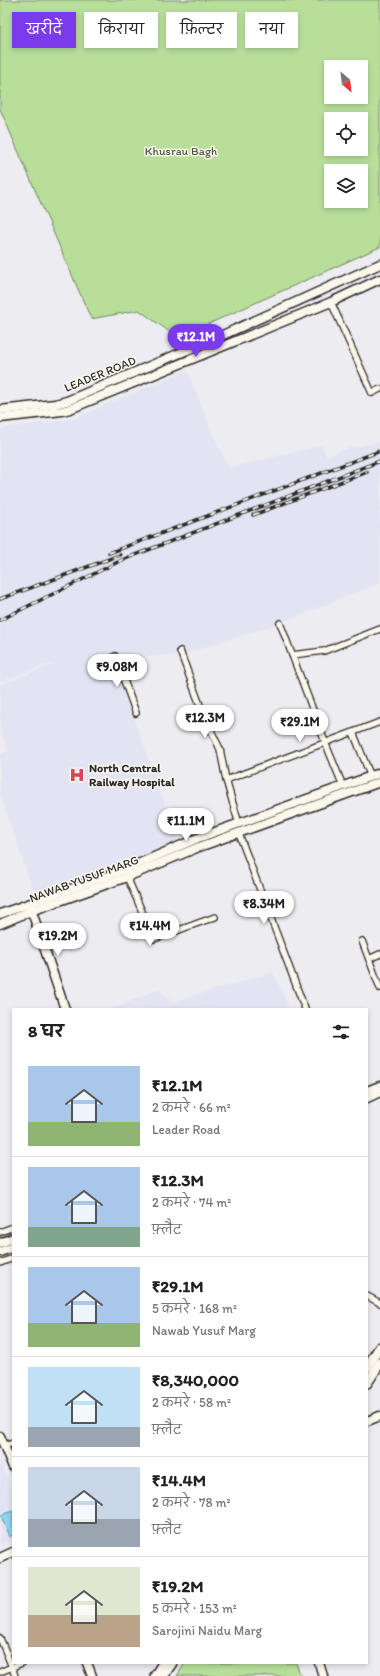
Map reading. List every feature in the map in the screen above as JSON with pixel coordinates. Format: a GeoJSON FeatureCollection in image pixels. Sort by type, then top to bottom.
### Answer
{"type":"FeatureCollection","features":[{"type":"Feature","properties":{"kind":"main road","name":"LEADER ROAD"},"geometry":{"type":"LineString","coordinates":[[0,410],[55,404],[120,380],[380,264]]}},
{"type":"Feature","properties":{"kind":"main road","name":"LEADER ROAD"},"geometry":{"type":"LineString","coordinates":[[0,418],[62,411],[331,302],[380,279]]}},
{"type":"Feature","properties":{"kind":"main road","name":"NAWAB YUSUF MARG"},"geometry":{"type":"LineString","coordinates":[[0,924],[30,907],[124,870],[198,838],[380,773]]}},
{"type":"Feature","properties":{"kind":"main road","name":"NAWAB YUSUF MARG"},"geometry":{"type":"LineString","coordinates":[[0,914],[30,907],[128,877],[199,847],[239,834],[380,782]]}},
{"type":"Feature","properties":{"kind":"main road"},"geometry":{"type":"LineString","coordinates":[[30,907],[65,1008]]}},
{"type":"Feature","properties":{"kind":"main road"},"geometry":{"type":"LineString","coordinates":[[368,1091],[379,1092]]}},
{"type":"Feature","properties":{"kind":"main road"},"geometry":{"type":"LineString","coordinates":[[368,1098],[379,1092]]}},
{"type":"Feature","properties":{"kind":"main road"},"geometry":{"type":"LineString","coordinates":[[0,1243],[12,1238]]}},
{"type":"Feature","properties":{"kind":"main road"},"geometry":{"type":"LineString","coordinates":[[0,1252],[12,1247]]}},
{"type":"Feature","properties":{"kind":"main road"},"geometry":{"type":"LineString","coordinates":[[368,1365],[380,1347]]}},
{"type":"Feature","properties":{"kind":"main road"},"geometry":{"type":"LineString","coordinates":[[368,1381],[380,1363]]}},
{"type":"Feature","properties":{"kind":"main road"},"geometry":{"type":"LineString","coordinates":[[368,1421],[380,1416]]}},
{"type":"Feature","properties":{"kind":"main road"},"geometry":{"type":"LineString","coordinates":[[0,1436],[12,1465]]}},
{"type":"Feature","properties":{"kind":"main road"},"geometry":{"type":"LineString","coordinates":[[0,1558],[12,1552]]}},
{"type":"Feature","properties":{"kind":"main road"},"geometry":{"type":"LineString","coordinates":[[87,1664],[92,1676]]}},
{"type":"Feature","properties":{"kind":"main road"},"geometry":{"type":"LineString","coordinates":[[155,1676],[162,1664]]}},
{"type":"Feature","properties":{"kind":"main road"},"geometry":{"type":"LineString","coordinates":[[163,1676],[171,1664]]}},
{"type":"Feature","properties":{"kind":"main road"},"geometry":{"type":"LineString","coordinates":[[319,1664],[323,1676]]}},
{"type":"Feature","properties":{"kind":"street"},"geometry":{"type":"LineString","coordinates":[[331,302],[372,393],[380,390]]}},
{"type":"Feature","properties":{"kind":"street"},"geometry":{"type":"LineString","coordinates":[[78,396],[81,404]]}},
{"type":"Feature","properties":{"kind":"street"},"geometry":{"type":"LineString","coordinates":[[280,623],[343,786]]}},
{"type":"Feature","properties":{"kind":"street"},"geometry":{"type":"LineString","coordinates":[[292,655],[324,651],[380,629]]}},
{"type":"Feature","properties":{"kind":"street"},"geometry":{"type":"LineString","coordinates":[[180,651],[204,716],[220,749],[226,780],[239,824]]}},
{"type":"Feature","properties":{"kind":"street"},"geometry":{"type":"LineString","coordinates":[[114,656],[136,713]]}},
{"type":"Feature","properties":{"kind":"street"},"geometry":{"type":"LineString","coordinates":[[226,780],[380,722]]}},
{"type":"Feature","properties":{"kind":"street"},"geometry":{"type":"LineString","coordinates":[[353,732],[371,777]]}},
{"type":"Feature","properties":{"kind":"street"},"geometry":{"type":"LineString","coordinates":[[239,834],[305,1008]]}},
{"type":"Feature","properties":{"kind":"street"},"geometry":{"type":"LineString","coordinates":[[128,877],[154,939],[215,917]]}},
{"type":"Feature","properties":{"kind":"street"},"geometry":{"type":"LineString","coordinates":[[362,941],[380,987]]}},
{"type":"Feature","properties":{"kind":"street"},"geometry":{"type":"LineString","coordinates":[[369,959],[380,954]]}},
{"type":"Feature","properties":{"kind":"street"},"geometry":{"type":"LineString","coordinates":[[0,1232],[12,1227]]}},
{"type":"Feature","properties":{"kind":"street"},"geometry":{"type":"LineString","coordinates":[[0,1263],[12,1258]]}},
{"type":"Feature","properties":{"kind":"street"},"geometry":{"type":"LineString","coordinates":[[368,1297],[380,1303]]}},
{"type":"Feature","properties":{"kind":"street"},"geometry":{"type":"LineString","coordinates":[[4,1446],[12,1443]]}},
{"type":"Feature","properties":{"kind":"street"},"geometry":{"type":"LineString","coordinates":[[0,1638],[16,1676]]}},
{"type":"Feature","properties":{"kind":"street"},"geometry":{"type":"LineString","coordinates":[[0,1672],[20,1664]]}},
{"type":"Feature","properties":{"kind":"shaded area"},"geometry":{"type":"Polygon","coordinates":[[[187,370],[215,439],[229,468],[322,445],[326,457],[345,449],[380,442],[380,583],[280,623],[184,654],[113,659],[178,842],[35,896],[0,794],[0,755],[8,751],[0,729],[0,685],[54,664],[44,665],[0,682],[0,429],[73,419],[187,370]]]}},
{"type":"Feature","properties":{"kind":"shaded area"},"geometry":{"type":"Polygon","coordinates":[[[274,972],[289,1008],[115,1008],[159,989],[172,1002],[274,972]]]}},
{"type":"Feature","properties":{"kind":"shaded area"},"geometry":{"type":"Polygon","coordinates":[[[0,1459],[12,1492],[12,1540],[0,1545],[0,1459]]]}},
{"type":"Feature","properties":{"kind":"green space","name":"Khusrau Bagh"},"geometry":{"type":"Polygon","coordinates":[[[0,0],[380,0],[380,247],[206,325],[174,335],[139,310],[91,319],[0,109],[0,0]]]}},
{"type":"Feature","properties":{"kind":"green space"},"geometry":{"type":"Polygon","coordinates":[[[184,1664],[296,1664],[301,1676],[177,1676],[184,1664]]]}},
{"type":"Feature","properties":{"kind":"water"},"geometry":{"type":"Polygon","coordinates":[[[12,1511],[12,1536],[9,1537],[1,1515],[12,1511]]]}},
{"type":"Feature","properties":{"kind":"railway"},"geometry":{"type":"LineString","coordinates":[[109,553],[380,451]]}},
{"type":"Feature","properties":{"kind":"railway"},"geometry":{"type":"LineString","coordinates":[[0,620],[122,560],[380,461]]}},
{"type":"Feature","properties":{"kind":"railway"},"geometry":{"type":"LineString","coordinates":[[253,515],[367,472]]}},
{"type":"Feature","properties":{"kind":"railway"},"geometry":{"type":"LineString","coordinates":[[0,599],[120,555]]}},
{"type":"Feature","properties":{"kind":"place","name":"North Central Railway Hospital"},"geometry":{"type":"Point","coordinates":[77,775]}}]}
